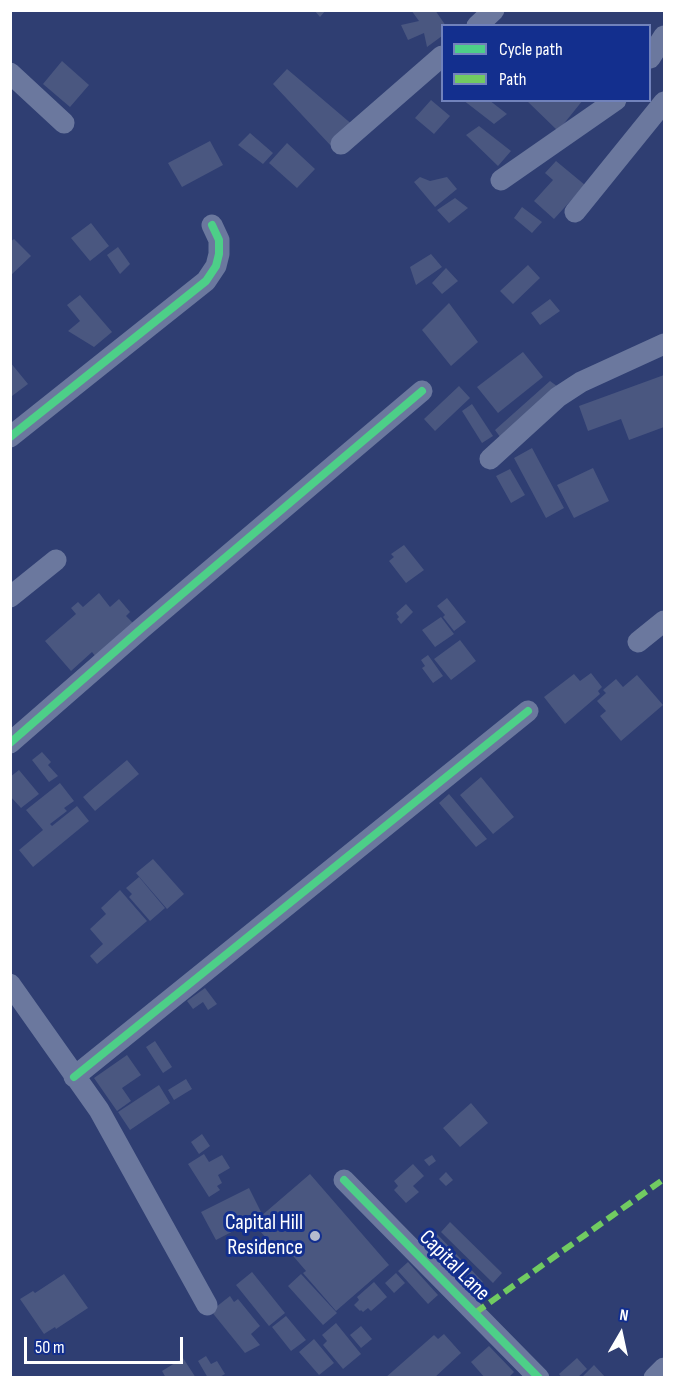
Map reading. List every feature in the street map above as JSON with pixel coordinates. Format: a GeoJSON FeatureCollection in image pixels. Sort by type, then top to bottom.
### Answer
{"type":"FeatureCollection","features":[{"type":"Feature","properties":{"kind":"street"},"geometry":{"type":"LineString","coordinates":[[479,24],[494,10]]}},
{"type":"Feature","properties":{"kind":"street"},"geometry":{"type":"LineString","coordinates":[[651,56],[664,36]]}},
{"type":"Feature","properties":{"kind":"street"},"geometry":{"type":"LineString","coordinates":[[341,144],[441,57]]}},
{"type":"Feature","properties":{"kind":"street"},"geometry":{"type":"LineString","coordinates":[[10,73],[64,123]]}},
{"type":"Feature","properties":{"kind":"street"},"geometry":{"type":"LineString","coordinates":[[501,180],[613,102]]}},
{"type":"Feature","properties":{"kind":"street"},"geometry":{"type":"LineString","coordinates":[[575,212],[664,102]]}},
{"type":"Feature","properties":{"kind":"street"},"geometry":{"type":"LineString","coordinates":[[10,437],[206,281],[216,266],[219,254],[219,240],[212,225]]}},
{"type":"Feature","properties":{"kind":"street"},"geometry":{"type":"LineString","coordinates":[[490,459],[558,397],[581,382],[664,344]]}},
{"type":"Feature","properties":{"kind":"street"},"geometry":{"type":"LineString","coordinates":[[10,743],[142,628],[422,392]]}},
{"type":"Feature","properties":{"kind":"street"},"geometry":{"type":"LineString","coordinates":[[10,597],[56,560]]}},
{"type":"Feature","properties":{"kind":"street"},"geometry":{"type":"LineString","coordinates":[[638,642],[664,621]]}},
{"type":"Feature","properties":{"kind":"street"},"geometry":{"type":"LineString","coordinates":[[74,1077],[528,711]]}},
{"type":"Feature","properties":{"kind":"street"},"geometry":{"type":"LineString","coordinates":[[10,984],[99,1110],[207,1305]]}},
{"type":"Feature","properties":{"kind":"street","name":"Capital Lane"},"geometry":{"type":"LineString","coordinates":[[344,1180],[539,1377]]}},
{"type":"Feature","properties":{"kind":"street"},"geometry":{"type":"LineString","coordinates":[[654,1377],[664,1368]]}},
{"type":"Feature","properties":{"kind":"building"},"geometry":{"type":"Polygon","coordinates":[[[314,10],[326,10],[320,17],[314,10]]]}},
{"type":"Feature","properties":{"kind":"building"},"geometry":{"type":"Polygon","coordinates":[[[411,10],[435,10],[445,24],[441,24],[441,37],[427,47],[424,33],[408,40],[401,25],[419,21],[411,10]]]}},
{"type":"Feature","properties":{"kind":"building"},"geometry":{"type":"Polygon","coordinates":[[[62,61],[89,85],[70,107],[43,84],[62,61]]]}},
{"type":"Feature","properties":{"kind":"building"},"geometry":{"type":"Polygon","coordinates":[[[287,69],[354,126],[332,147],[273,84],[287,69]]]}},
{"type":"Feature","properties":{"kind":"building"},"geometry":{"type":"Polygon","coordinates":[[[431,100],[450,116],[434,134],[415,118],[431,100]]]}},
{"type":"Feature","properties":{"kind":"building"},"geometry":{"type":"Polygon","coordinates":[[[466,102],[492,102],[507,114],[494,124],[466,102]]]}},
{"type":"Feature","properties":{"kind":"building"},"geometry":{"type":"Polygon","coordinates":[[[528,102],[581,102],[558,131],[528,102]]]}},
{"type":"Feature","properties":{"kind":"building"},"geometry":{"type":"Polygon","coordinates":[[[479,126],[511,151],[498,166],[466,135],[479,126]]]}},
{"type":"Feature","properties":{"kind":"building"},"geometry":{"type":"Polygon","coordinates":[[[250,133],[273,153],[263,164],[238,145],[250,133]]]}},
{"type":"Feature","properties":{"kind":"building"},"geometry":{"type":"Polygon","coordinates":[[[210,141],[223,165],[182,187],[168,163],[210,141]]]}},
{"type":"Feature","properties":{"kind":"building"},"geometry":{"type":"Polygon","coordinates":[[[287,143],[315,169],[297,188],[269,163],[287,143]]]}},
{"type":"Feature","properties":{"kind":"building"},"geometry":{"type":"Polygon","coordinates":[[[556,161],[585,185],[554,219],[534,201],[553,180],[545,173],[556,161]]]}},
{"type":"Feature","properties":{"kind":"building"},"geometry":{"type":"Polygon","coordinates":[[[420,177],[430,181],[447,177],[457,189],[435,207],[414,182],[420,177]]]}},
{"type":"Feature","properties":{"kind":"building"},"geometry":{"type":"Polygon","coordinates":[[[455,198],[468,208],[449,223],[437,210],[455,198]]]}},
{"type":"Feature","properties":{"kind":"building"},"geometry":{"type":"Polygon","coordinates":[[[522,207],[542,222],[532,233],[514,218],[522,207]]]}},
{"type":"Feature","properties":{"kind":"building"},"geometry":{"type":"Polygon","coordinates":[[[91,223],[109,246],[90,261],[71,238],[91,223]]]}},
{"type":"Feature","properties":{"kind":"building"},"geometry":{"type":"Polygon","coordinates":[[[14,239],[31,256],[10,276],[10,242],[14,239]]]}},
{"type":"Feature","properties":{"kind":"building"},"geometry":{"type":"Polygon","coordinates":[[[118,247],[130,264],[120,274],[107,255],[118,247]]]}},
{"type":"Feature","properties":{"kind":"building"},"geometry":{"type":"Polygon","coordinates":[[[431,254],[442,267],[416,285],[410,267],[431,254]]]}},
{"type":"Feature","properties":{"kind":"building"},"geometry":{"type":"Polygon","coordinates":[[[528,265],[540,278],[513,304],[500,291],[528,265]]]}},
{"type":"Feature","properties":{"kind":"building"},"geometry":{"type":"Polygon","coordinates":[[[446,268],[458,281],[442,294],[432,283],[446,268]]]}},
{"type":"Feature","properties":{"kind":"building"},"geometry":{"type":"Polygon","coordinates":[[[80,295],[112,332],[94,347],[68,331],[80,321],[67,305],[80,295]]]}},
{"type":"Feature","properties":{"kind":"building"},"geometry":{"type":"Polygon","coordinates":[[[550,299],[560,311],[540,325],[531,313],[550,299]]]}},
{"type":"Feature","properties":{"kind":"building"},"geometry":{"type":"Polygon","coordinates":[[[449,303],[478,342],[451,366],[422,330],[449,303]]]}},
{"type":"Feature","properties":{"kind":"building"},"geometry":{"type":"Polygon","coordinates":[[[523,352],[543,377],[498,413],[477,387],[523,352]]]}},
{"type":"Feature","properties":{"kind":"building"},"geometry":{"type":"Polygon","coordinates":[[[10,362],[28,384],[12,396],[10,395],[10,362]]]}},
{"type":"Feature","properties":{"kind":"building"},"geometry":{"type":"Polygon","coordinates":[[[664,375],[664,427],[629,440],[621,419],[588,431],[579,406],[664,375]]]}},
{"type":"Feature","properties":{"kind":"building"},"geometry":{"type":"Polygon","coordinates":[[[550,381],[561,389],[503,441],[495,430],[550,381]]]}},
{"type":"Feature","properties":{"kind":"building"},"geometry":{"type":"Polygon","coordinates":[[[459,386],[470,398],[435,431],[424,419],[459,386]]]}},
{"type":"Feature","properties":{"kind":"building"},"geometry":{"type":"Polygon","coordinates":[[[472,404],[493,436],[482,443],[462,411],[472,404]]]}},
{"type":"Feature","properties":{"kind":"building"},"geometry":{"type":"Polygon","coordinates":[[[532,448],[564,508],[546,518],[514,458],[532,448]]]}},
{"type":"Feature","properties":{"kind":"building"},"geometry":{"type":"Polygon","coordinates":[[[593,468],[609,501],[574,518],[557,485],[593,468]]]}},
{"type":"Feature","properties":{"kind":"building"},"geometry":{"type":"Polygon","coordinates":[[[510,469],[525,495],[511,503],[496,476],[510,469]]]}},
{"type":"Feature","properties":{"kind":"building"},"geometry":{"type":"Polygon","coordinates":[[[404,545],[424,570],[406,583],[389,561],[394,557],[391,554],[404,545]]]}},
{"type":"Feature","properties":{"kind":"building"},"geometry":{"type":"Polygon","coordinates":[[[99,593],[110,607],[119,599],[130,612],[126,616],[133,623],[99,661],[92,652],[71,671],[45,641],[76,614],[71,608],[78,602],[83,607],[99,593]]]}},
{"type":"Feature","properties":{"kind":"building"},"geometry":{"type":"Polygon","coordinates":[[[447,598],[466,622],[454,631],[437,606],[447,598]]]}},
{"type":"Feature","properties":{"kind":"building"},"geometry":{"type":"Polygon","coordinates":[[[406,604],[413,612],[401,624],[396,613],[406,604]]]}},
{"type":"Feature","properties":{"kind":"building"},"geometry":{"type":"Polygon","coordinates":[[[441,617],[454,634],[435,647],[422,630],[441,617]]]}},
{"type":"Feature","properties":{"kind":"building"},"geometry":{"type":"Polygon","coordinates":[[[460,640],[476,661],[451,680],[434,659],[460,640]]]}},
{"type":"Feature","properties":{"kind":"building"},"geometry":{"type":"Polygon","coordinates":[[[428,655],[443,676],[433,683],[422,668],[425,666],[421,660],[428,655]]]}},
{"type":"Feature","properties":{"kind":"building"},"geometry":{"type":"Polygon","coordinates":[[[591,673],[602,687],[598,691],[600,694],[565,724],[544,697],[574,674],[580,681],[591,673]]]}},
{"type":"Feature","properties":{"kind":"building"},"geometry":{"type":"Polygon","coordinates":[[[637,675],[663,705],[621,741],[600,716],[606,711],[597,701],[606,693],[603,690],[616,679],[623,687],[637,675]]]}},
{"type":"Feature","properties":{"kind":"building"},"geometry":{"type":"Polygon","coordinates":[[[42,752],[51,762],[48,765],[58,776],[49,782],[32,760],[42,752]]]}},
{"type":"Feature","properties":{"kind":"building"},"geometry":{"type":"Polygon","coordinates":[[[127,760],[139,774],[95,811],[83,797],[127,760]]]}},
{"type":"Feature","properties":{"kind":"building"},"geometry":{"type":"Polygon","coordinates":[[[19,770],[39,794],[21,808],[10,796],[10,777],[19,770]]]}},
{"type":"Feature","properties":{"kind":"building"},"geometry":{"type":"Polygon","coordinates":[[[481,777],[514,817],[493,834],[460,795],[481,777]]]}},
{"type":"Feature","properties":{"kind":"building"},"geometry":{"type":"Polygon","coordinates":[[[60,783],[74,801],[64,808],[67,811],[50,824],[52,826],[77,806],[89,821],[33,867],[19,850],[43,830],[26,810],[60,783]]]}},
{"type":"Feature","properties":{"kind":"building"},"geometry":{"type":"Polygon","coordinates":[[[449,794],[487,839],[476,847],[439,803],[449,794]]]}},
{"type":"Feature","properties":{"kind":"building"},"geometry":{"type":"Polygon","coordinates":[[[153,859],[184,894],[167,909],[136,873],[153,859]]]}},
{"type":"Feature","properties":{"kind":"building"},"geometry":{"type":"Polygon","coordinates":[[[139,877],[165,908],[150,921],[129,897],[132,894],[126,888],[139,877]]]}},
{"type":"Feature","properties":{"kind":"building"},"geometry":{"type":"Polygon","coordinates":[[[120,890],[147,921],[97,964],[90,956],[103,944],[90,929],[106,914],[101,908],[120,890]]]}},
{"type":"Feature","properties":{"kind":"building"},"geometry":{"type":"Polygon","coordinates":[[[205,988],[217,1004],[208,1010],[203,1002],[193,1009],[187,1001],[205,988]]]}},
{"type":"Feature","properties":{"kind":"building"},"geometry":{"type":"Polygon","coordinates":[[[155,1041],[172,1067],[163,1073],[146,1047],[155,1041]]]}},
{"type":"Feature","properties":{"kind":"building"},"geometry":{"type":"Polygon","coordinates":[[[127,1055],[141,1075],[122,1088],[131,1101],[117,1111],[94,1078],[127,1055]]]}},
{"type":"Feature","properties":{"kind":"building"},"geometry":{"type":"Polygon","coordinates":[[[186,1079],[192,1089],[174,1100],[168,1090],[186,1079]]]}},
{"type":"Feature","properties":{"kind":"building"},"geometry":{"type":"Polygon","coordinates":[[[159,1085],[170,1103],[130,1130],[118,1112],[159,1085]]]}},
{"type":"Feature","properties":{"kind":"building"},"geometry":{"type":"Polygon","coordinates":[[[471,1103],[488,1123],[460,1147],[443,1128],[471,1103]]]}},
{"type":"Feature","properties":{"kind":"building"},"geometry":{"type":"Polygon","coordinates":[[[202,1134],[210,1146],[199,1154],[191,1142],[202,1134]]]}},
{"type":"Feature","properties":{"kind":"building"},"geometry":{"type":"Polygon","coordinates":[[[204,1154],[209,1162],[222,1155],[230,1168],[218,1175],[222,1183],[217,1186],[220,1190],[209,1197],[188,1164],[204,1154]]]}},
{"type":"Feature","properties":{"kind":"building"},"geometry":{"type":"Polygon","coordinates":[[[432,1155],[436,1161],[429,1166],[424,1160],[432,1155]]]}},
{"type":"Feature","properties":{"kind":"building"},"geometry":{"type":"Polygon","coordinates":[[[413,1164],[424,1176],[413,1186],[419,1192],[406,1203],[394,1190],[398,1186],[394,1181],[413,1164]]]}},
{"type":"Feature","properties":{"kind":"building"},"geometry":{"type":"Polygon","coordinates":[[[446,1172],[453,1180],[446,1186],[439,1179],[446,1172]]]}},
{"type":"Feature","properties":{"kind":"building","name":"Capital Hill Residence"},"geometry":{"type":"Polygon","coordinates":[[[310,1174],[389,1265],[336,1311],[303,1273],[306,1271],[288,1250],[282,1256],[253,1223],[310,1174]]]}},
{"type":"Feature","properties":{"kind":"building"},"geometry":{"type":"Polygon","coordinates":[[[249,1188],[261,1212],[247,1219],[249,1223],[216,1240],[201,1212],[249,1188]]]}},
{"type":"Feature","properties":{"kind":"building"},"geometry":{"type":"Polygon","coordinates":[[[450,1222],[502,1273],[493,1283],[441,1232],[450,1222]]]}},
{"type":"Feature","properties":{"kind":"building"},"geometry":{"type":"Polygon","coordinates":[[[435,1232],[483,1282],[473,1291],[425,1242],[435,1232]]]}},
{"type":"Feature","properties":{"kind":"building"},"geometry":{"type":"Polygon","coordinates":[[[408,1262],[438,1295],[428,1304],[398,1271],[408,1262]]]}},
{"type":"Feature","properties":{"kind":"building"},"geometry":{"type":"Polygon","coordinates":[[[252,1272],[285,1313],[269,1326],[236,1285],[252,1272]]]}},
{"type":"Feature","properties":{"kind":"building"},"geometry":{"type":"Polygon","coordinates":[[[396,1273],[405,1283],[394,1293],[385,1283],[396,1273]]]}},
{"type":"Feature","properties":{"kind":"building"},"geometry":{"type":"Polygon","coordinates":[[[64,1274],[88,1308],[56,1329],[55,1327],[44,1334],[20,1299],[33,1291],[35,1293],[64,1274]]]}},
{"type":"Feature","properties":{"kind":"building"},"geometry":{"type":"Polygon","coordinates":[[[301,1274],[337,1313],[323,1325],[288,1286],[301,1274]]]}},
{"type":"Feature","properties":{"kind":"building"},"geometry":{"type":"Polygon","coordinates":[[[374,1282],[387,1297],[371,1311],[368,1308],[363,1312],[360,1311],[354,1305],[359,1300],[357,1297],[374,1282]]]}},
{"type":"Feature","properties":{"kind":"building"},"geometry":{"type":"Polygon","coordinates":[[[230,1296],[234,1302],[238,1299],[260,1326],[251,1334],[260,1345],[245,1353],[211,1311],[230,1296]]]}},
{"type":"Feature","properties":{"kind":"building"},"geometry":{"type":"Polygon","coordinates":[[[286,1316],[306,1340],[291,1351],[272,1327],[286,1316]]]}},
{"type":"Feature","properties":{"kind":"building"},"geometry":{"type":"Polygon","coordinates":[[[336,1323],[361,1354],[343,1369],[323,1345],[327,1341],[322,1335],[336,1323]]]}},
{"type":"Feature","properties":{"kind":"building"},"geometry":{"type":"Polygon","coordinates":[[[361,1326],[372,1339],[361,1348],[350,1335],[361,1326]]]}},
{"type":"Feature","properties":{"kind":"building"},"geometry":{"type":"Polygon","coordinates":[[[444,1334],[461,1353],[434,1378],[385,1378],[434,1335],[438,1339],[444,1334]]]}},
{"type":"Feature","properties":{"kind":"building"},"geometry":{"type":"Polygon","coordinates":[[[314,1339],[334,1363],[319,1375],[299,1352],[314,1339]]]}},
{"type":"Feature","properties":{"kind":"building"},"geometry":{"type":"Polygon","coordinates":[[[489,1346],[514,1372],[508,1378],[485,1378],[471,1362],[489,1346]]]}},
{"type":"Feature","properties":{"kind":"building"},"geometry":{"type":"Polygon","coordinates":[[[206,1356],[211,1364],[217,1361],[225,1374],[218,1378],[208,1378],[198,1361],[206,1356]]]}},
{"type":"Feature","properties":{"kind":"building"},"geometry":{"type":"Polygon","coordinates":[[[183,1358],[196,1378],[166,1378],[162,1371],[183,1358]]]}},
{"type":"Feature","properties":{"kind":"building"},"geometry":{"type":"Polygon","coordinates":[[[577,1358],[587,1369],[577,1378],[562,1378],[559,1374],[577,1358]]]}},
{"type":"Feature","properties":{"kind":"building"},"geometry":{"type":"Polygon","coordinates":[[[594,1365],[606,1378],[581,1378],[594,1365]]]}},
{"type":"Feature","properties":{"kind":"marked path"},"geometry":{"type":"LineString","coordinates":[[475,1313],[664,1179]]}},
{"type":"Feature","properties":{"kind":"cycle path"},"geometry":{"type":"LineString","coordinates":[[10,437],[206,281],[216,266],[219,254],[219,240],[212,225]]}},
{"type":"Feature","properties":{"kind":"cycle path"},"geometry":{"type":"LineString","coordinates":[[10,743],[422,391]]}},
{"type":"Feature","properties":{"kind":"cycle path"},"geometry":{"type":"LineString","coordinates":[[74,1077],[528,711]]}},
{"type":"Feature","properties":{"kind":"cycle path"},"geometry":{"type":"LineString","coordinates":[[344,1180],[539,1378]]}},
{"type":"Feature","properties":{"kind":"place","name":"Capital Hill Residence"},"geometry":{"type":"Point","coordinates":[315,1236]}}]}
